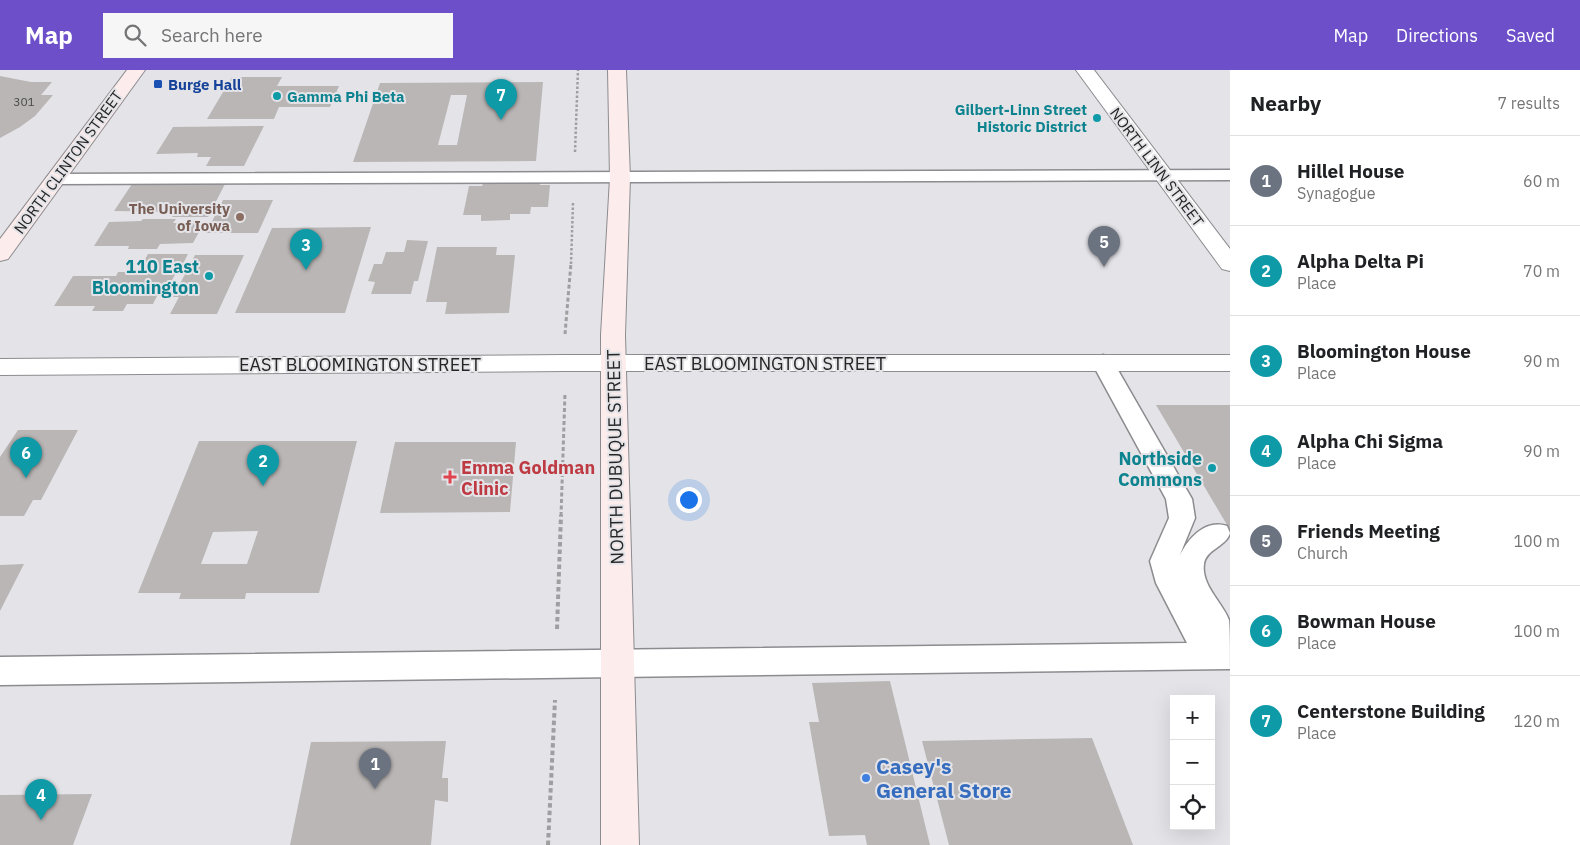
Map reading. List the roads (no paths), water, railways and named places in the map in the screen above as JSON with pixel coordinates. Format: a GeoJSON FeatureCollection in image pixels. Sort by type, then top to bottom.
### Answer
{"type":"FeatureCollection","features":[{"type":"Feature","properties":{"kind":"main road","name":"NORTH CLINTON STREET"},"geometry":{"type":"LineString","coordinates":[[0,254],[136,70]]}},
{"type":"Feature","properties":{"kind":"main road","name":"NORTH DUBUQUE STREET"},"geometry":{"type":"LineString","coordinates":[[617,70],[620,178],[614,364],[620,845]]}},
{"type":"Feature","properties":{"kind":"street","name":"NORTH LINN STREET"},"geometry":{"type":"LineString","coordinates":[[1085,70],[1230,264]]}},
{"type":"Feature","properties":{"kind":"street","name":"EAST BLOOMINGTON STREET"},"geometry":{"type":"LineString","coordinates":[[0,367],[565,363],[1230,363]]}},
{"type":"Feature","properties":{"kind":"lane"},"geometry":{"type":"LineString","coordinates":[[55,179],[1230,175]]}},
{"type":"Feature","properties":{"kind":"lane"},"geometry":{"type":"LineString","coordinates":[[1103,363],[1179,498],[1182,518],[1164,561],[1170,583],[1223,653]]}},
{"type":"Feature","properties":{"kind":"lane"},"geometry":{"type":"LineString","coordinates":[[1217,534],[1209,537],[1194,555],[1189,568],[1223,653]]}},
{"type":"Feature","properties":{"kind":"lane"},"geometry":{"type":"LineString","coordinates":[[0,671],[617,664],[1223,653]]}},
{"type":"Feature","properties":{"kind":"place","name":"Burge Hall"},"geometry":{"type":"Point","coordinates":[158,84]}},
{"type":"Feature","properties":{"kind":"place","name":"Gamma Phi Beta"},"geometry":{"type":"Point","coordinates":[277,96]}},
{"type":"Feature","properties":{"kind":"place","name":"Gilbert-Linn Street Historic District"},"geometry":{"type":"Point","coordinates":[1097,118]}},
{"type":"Feature","properties":{"kind":"place","name":"Centerstone Building"},"geometry":{"type":"Point","coordinates":[501,120]}},
{"type":"Feature","properties":{"kind":"place","name":"The University of Iowa"},"geometry":{"type":"Point","coordinates":[240,217]}},
{"type":"Feature","properties":{"kind":"place","name":"Friends Meeting"},"geometry":{"type":"Point","coordinates":[1104,267]}},
{"type":"Feature","properties":{"kind":"place","name":"Bloomington House"},"geometry":{"type":"Point","coordinates":[306,270]}},
{"type":"Feature","properties":{"kind":"place","name":"110 East Bloomington"},"geometry":{"type":"Point","coordinates":[209,276]}},
{"type":"Feature","properties":{"kind":"place","name":"Northside Commons"},"geometry":{"type":"Point","coordinates":[1212,468]}},
{"type":"Feature","properties":{"kind":"place","name":"Emma Goldman Clinic"},"geometry":{"type":"Point","coordinates":[450,477]}},
{"type":"Feature","properties":{"kind":"place","name":"Bowman House"},"geometry":{"type":"Point","coordinates":[26,478]}},
{"type":"Feature","properties":{"kind":"place","name":"Alpha Delta Pi"},"geometry":{"type":"Point","coordinates":[263,486]}},
{"type":"Feature","properties":{"kind":"place","name":"Casey's General Store"},"geometry":{"type":"Point","coordinates":[866,778]}},
{"type":"Feature","properties":{"kind":"place","name":"Hillel House"},"geometry":{"type":"Point","coordinates":[375,789]}},
{"type":"Feature","properties":{"kind":"place","name":"Alpha Chi Sigma"},"geometry":{"type":"Point","coordinates":[41,820]}}]}
